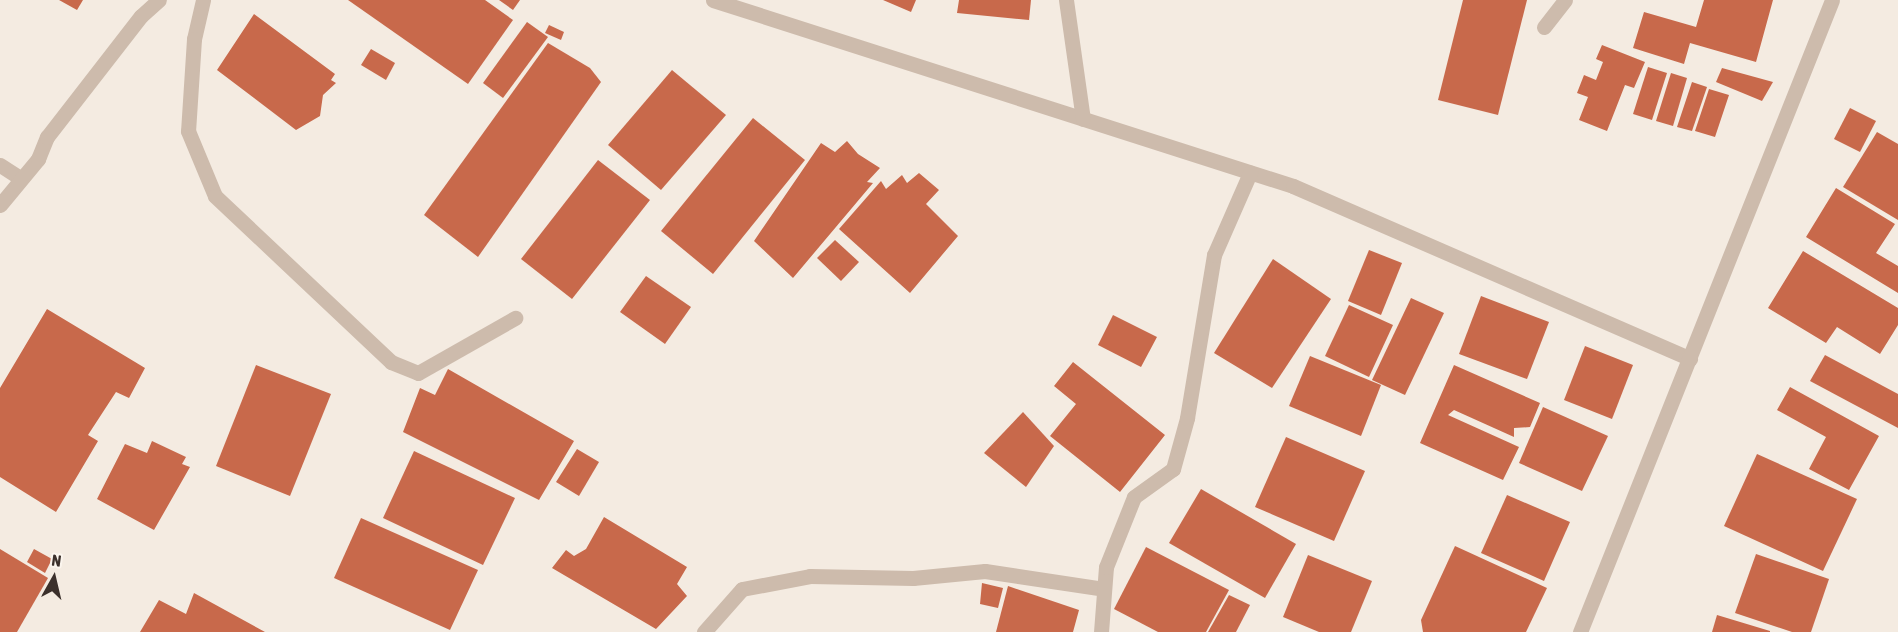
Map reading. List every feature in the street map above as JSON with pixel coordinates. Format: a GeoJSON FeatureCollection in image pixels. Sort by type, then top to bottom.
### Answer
{"type":"FeatureCollection","features":[{"type":"Feature","properties":{"kind":"street"},"geometry":{"type":"LineString","coordinates":[[0,205],[141,16],[159,0]]}},
{"type":"Feature","properties":{"kind":"street"},"geometry":{"type":"LineString","coordinates":[[203,0],[194,39],[188,131],[215,196],[391,362],[418,373],[515,318]]}},
{"type":"Feature","properties":{"kind":"street"},"geometry":{"type":"LineString","coordinates":[[713,0],[1293,186],[1690,359]]}},
{"type":"Feature","properties":{"kind":"street"},"geometry":{"type":"LineString","coordinates":[[1066,0],[1083,119]]}},
{"type":"Feature","properties":{"kind":"street"},"geometry":{"type":"LineString","coordinates":[[1544,27],[1565,0]]}},
{"type":"Feature","properties":{"kind":"street"},"geometry":{"type":"LineString","coordinates":[[1580,632],[1832,0]]}},
{"type":"Feature","properties":{"kind":"street"},"geometry":{"type":"LineString","coordinates":[[0,165],[20,178]]}},
{"type":"Feature","properties":{"kind":"street"},"geometry":{"type":"LineString","coordinates":[[1101,632],[1106,567],[1134,497],[1173,469],[1187,417],[1214,255],[1250,172]]}},
{"type":"Feature","properties":{"kind":"street"},"geometry":{"type":"LineString","coordinates":[[704,632],[742,589],[810,576],[913,578],[986,571],[1104,589]]}},
{"type":"Feature","properties":{"kind":"building"},"geometry":{"type":"Polygon","coordinates":[[[59,0],[83,0],[77,10],[59,0]]]}},
{"type":"Feature","properties":{"kind":"building"},"geometry":{"type":"Polygon","coordinates":[[[348,0],[485,0],[513,20],[468,84],[348,0]]]}},
{"type":"Feature","properties":{"kind":"building"},"geometry":{"type":"Polygon","coordinates":[[[499,0],[520,0],[513,10],[499,0]]]}},
{"type":"Feature","properties":{"kind":"building"},"geometry":{"type":"Polygon","coordinates":[[[883,0],[916,0],[911,12],[883,0]]]}},
{"type":"Feature","properties":{"kind":"building"},"geometry":{"type":"Polygon","coordinates":[[[959,0],[1031,0],[1029,20],[957,13],[959,0]]]}},
{"type":"Feature","properties":{"kind":"building"},"geometry":{"type":"Polygon","coordinates":[[[1463,0],[1527,0],[1498,115],[1438,100],[1463,0]]]}},
{"type":"Feature","properties":{"kind":"building"},"geometry":{"type":"Polygon","coordinates":[[[1704,0],[1773,0],[1756,62],[1690,43],[1684,64],[1633,48],[1644,12],[1696,27],[1704,0]]]}},
{"type":"Feature","properties":{"kind":"building"},"geometry":{"type":"Polygon","coordinates":[[[254,14],[335,74],[331,80],[336,83],[323,95],[320,116],[296,130],[217,70],[254,14]]]}},
{"type":"Feature","properties":{"kind":"building"},"geometry":{"type":"Polygon","coordinates":[[[527,22],[548,37],[503,98],[483,83],[527,22]]]}},
{"type":"Feature","properties":{"kind":"building"},"geometry":{"type":"Polygon","coordinates":[[[549,25],[564,32],[561,40],[545,33],[549,25]]]}},
{"type":"Feature","properties":{"kind":"building"},"geometry":{"type":"Polygon","coordinates":[[[548,43],[590,68],[601,82],[478,257],[424,215],[548,43]]]}},
{"type":"Feature","properties":{"kind":"building"},"geometry":{"type":"Polygon","coordinates":[[[1602,45],[1645,62],[1634,88],[1625,85],[1607,131],[1579,120],[1588,97],[1577,93],[1584,75],[1596,80],[1603,62],[1596,59],[1602,45]]]}},
{"type":"Feature","properties":{"kind":"building"},"geometry":{"type":"Polygon","coordinates":[[[371,49],[395,63],[386,80],[361,65],[371,49]]]}},
{"type":"Feature","properties":{"kind":"building"},"geometry":{"type":"Polygon","coordinates":[[[1648,67],[1667,73],[1652,120],[1633,114],[1648,67]]]}},
{"type":"Feature","properties":{"kind":"building"},"geometry":{"type":"Polygon","coordinates":[[[1722,68],[1773,82],[1762,101],[1716,82],[1722,68]]]}},
{"type":"Feature","properties":{"kind":"building"},"geometry":{"type":"Polygon","coordinates":[[[672,70],[726,115],[661,190],[608,145],[672,70]]]}},
{"type":"Feature","properties":{"kind":"building"},"geometry":{"type":"Polygon","coordinates":[[[1671,73],[1687,78],[1673,126],[1656,121],[1671,73]]]}},
{"type":"Feature","properties":{"kind":"building"},"geometry":{"type":"Polygon","coordinates":[[[1692,82],[1707,87],[1692,131],[1677,127],[1692,82]]]}},
{"type":"Feature","properties":{"kind":"building"},"geometry":{"type":"Polygon","coordinates":[[[1709,89],[1729,95],[1715,137],[1695,131],[1709,89]]]}},
{"type":"Feature","properties":{"kind":"building"},"geometry":{"type":"Polygon","coordinates":[[[1850,108],[1876,121],[1860,152],[1834,139],[1850,108]]]}},
{"type":"Feature","properties":{"kind":"building"},"geometry":{"type":"Polygon","coordinates":[[[753,118],[805,160],[713,274],[661,231],[753,118]]]}},
{"type":"Feature","properties":{"kind":"building"},"geometry":{"type":"Polygon","coordinates":[[[1877,132],[1898,144],[1898,220],[1843,187],[1877,132]]]}},
{"type":"Feature","properties":{"kind":"building"},"geometry":{"type":"Polygon","coordinates":[[[847,141],[858,154],[880,168],[867,182],[873,183],[793,278],[754,241],[821,143],[835,152],[847,141]]]}},
{"type":"Feature","properties":{"kind":"building"},"geometry":{"type":"Polygon","coordinates":[[[598,160],[650,200],[572,299],[521,259],[598,160]]]}},
{"type":"Feature","properties":{"kind":"building"},"geometry":{"type":"Polygon","coordinates":[[[919,173],[939,190],[926,204],[958,236],[910,293],[839,229],[881,181],[886,189],[902,175],[907,183],[919,173]]]}},
{"type":"Feature","properties":{"kind":"building"},"geometry":{"type":"Polygon","coordinates":[[[1836,188],[1895,224],[1876,253],[1898,266],[1898,293],[1806,237],[1836,188]]]}},
{"type":"Feature","properties":{"kind":"building"},"geometry":{"type":"Polygon","coordinates":[[[835,240],[859,262],[841,281],[817,258],[835,240]]]}},
{"type":"Feature","properties":{"kind":"building"},"geometry":{"type":"Polygon","coordinates":[[[1369,250],[1402,263],[1381,315],[1348,301],[1369,250]]]}},
{"type":"Feature","properties":{"kind":"building"},"geometry":{"type":"Polygon","coordinates":[[[1803,251],[1898,308],[1898,325],[1880,354],[1837,327],[1826,343],[1768,308],[1803,251]]]}},
{"type":"Feature","properties":{"kind":"building"},"geometry":{"type":"Polygon","coordinates":[[[1273,259],[1331,299],[1272,388],[1214,353],[1273,259]]]}},
{"type":"Feature","properties":{"kind":"building"},"geometry":{"type":"Polygon","coordinates":[[[646,276],[691,307],[665,344],[620,312],[646,276]]]}},
{"type":"Feature","properties":{"kind":"building"},"geometry":{"type":"Polygon","coordinates":[[[1481,296],[1549,322],[1527,379],[1459,354],[1481,296]]]}},
{"type":"Feature","properties":{"kind":"building"},"geometry":{"type":"Polygon","coordinates":[[[1411,298],[1444,313],[1405,395],[1372,380],[1411,298]]]}},
{"type":"Feature","properties":{"kind":"building"},"geometry":{"type":"Polygon","coordinates":[[[1349,305],[1393,325],[1369,377],[1325,356],[1349,305]]]}},
{"type":"Feature","properties":{"kind":"building"},"geometry":{"type":"Polygon","coordinates":[[[47,309],[145,368],[129,398],[116,392],[88,435],[98,441],[56,512],[0,477],[0,388],[47,309]]]}},
{"type":"Feature","properties":{"kind":"building"},"geometry":{"type":"Polygon","coordinates":[[[1113,315],[1157,337],[1141,367],[1098,345],[1113,315]]]}},
{"type":"Feature","properties":{"kind":"building"},"geometry":{"type":"Polygon","coordinates":[[[1585,346],[1633,365],[1612,419],[1564,400],[1585,346]]]}},
{"type":"Feature","properties":{"kind":"building"},"geometry":{"type":"Polygon","coordinates":[[[1825,355],[1898,394],[1898,428],[1810,381],[1825,355]]]}},
{"type":"Feature","properties":{"kind":"building"},"geometry":{"type":"Polygon","coordinates":[[[1310,356],[1381,385],[1361,436],[1289,406],[1310,356]]]}},
{"type":"Feature","properties":{"kind":"building"},"geometry":{"type":"Polygon","coordinates":[[[1073,362],[1165,435],[1120,492],[1050,436],[1076,404],[1054,386],[1073,362]]]}},
{"type":"Feature","properties":{"kind":"building"},"geometry":{"type":"Polygon","coordinates":[[[256,365],[331,394],[290,496],[216,466],[256,365]]]}},
{"type":"Feature","properties":{"kind":"building"},"geometry":{"type":"Polygon","coordinates":[[[1454,365],[1540,403],[1530,427],[1514,428],[1514,437],[1454,410],[1448,415],[1519,447],[1503,480],[1420,443],[1454,365]]]}},
{"type":"Feature","properties":{"kind":"building"},"geometry":{"type":"Polygon","coordinates":[[[448,369],[574,441],[539,500],[403,432],[420,388],[435,395],[448,369]]]}},
{"type":"Feature","properties":{"kind":"building"},"geometry":{"type":"Polygon","coordinates":[[[1790,387],[1879,436],[1849,490],[1809,469],[1826,437],[1777,410],[1790,387]]]}},
{"type":"Feature","properties":{"kind":"building"},"geometry":{"type":"Polygon","coordinates":[[[1543,407],[1608,436],[1582,491],[1519,463],[1543,407]]]}},
{"type":"Feature","properties":{"kind":"building"},"geometry":{"type":"Polygon","coordinates":[[[1023,412],[1054,446],[1026,487],[984,453],[1023,412]]]}},
{"type":"Feature","properties":{"kind":"building"},"geometry":{"type":"Polygon","coordinates":[[[1286,437],[1365,471],[1334,541],[1255,507],[1286,437]]]}},
{"type":"Feature","properties":{"kind":"building"},"geometry":{"type":"Polygon","coordinates":[[[152,441],[186,457],[182,464],[190,467],[154,530],[97,499],[125,444],[147,453],[152,441]]]}},
{"type":"Feature","properties":{"kind":"building"},"geometry":{"type":"Polygon","coordinates":[[[577,449],[599,462],[579,496],[556,482],[577,449]]]}},
{"type":"Feature","properties":{"kind":"building"},"geometry":{"type":"Polygon","coordinates":[[[414,451],[515,498],[483,565],[383,518],[414,451]]]}},
{"type":"Feature","properties":{"kind":"building"},"geometry":{"type":"Polygon","coordinates":[[[1757,454],[1857,499],[1823,571],[1724,526],[1757,454]]]}},
{"type":"Feature","properties":{"kind":"building"},"geometry":{"type":"Polygon","coordinates":[[[1201,489],[1296,544],[1265,598],[1169,543],[1201,489]]]}},
{"type":"Feature","properties":{"kind":"building"},"geometry":{"type":"Polygon","coordinates":[[[1507,495],[1570,522],[1544,581],[1481,553],[1507,495]]]}},
{"type":"Feature","properties":{"kind":"building"},"geometry":{"type":"Polygon","coordinates":[[[604,517],[687,567],[677,584],[687,596],[656,629],[552,568],[566,550],[574,556],[586,549],[604,517]]]}},
{"type":"Feature","properties":{"kind":"building"},"geometry":{"type":"Polygon","coordinates":[[[361,518],[478,570],[450,630],[334,578],[361,518]]]}},
{"type":"Feature","properties":{"kind":"building"},"geometry":{"type":"Polygon","coordinates":[[[1455,546],[1547,588],[1526,632],[1423,632],[1421,620],[1455,546]]]}},
{"type":"Feature","properties":{"kind":"building"},"geometry":{"type":"Polygon","coordinates":[[[1146,547],[1229,590],[1206,632],[1158,632],[1114,609],[1146,547]]]}},
{"type":"Feature","properties":{"kind":"building"},"geometry":{"type":"Polygon","coordinates":[[[0,549],[48,578],[17,632],[0,632],[0,549]]]}},
{"type":"Feature","properties":{"kind":"building"},"geometry":{"type":"Polygon","coordinates":[[[34,549],[52,559],[45,573],[27,562],[34,549]]]}},
{"type":"Feature","properties":{"kind":"building"},"geometry":{"type":"Polygon","coordinates":[[[1756,554],[1829,579],[1811,632],[1792,632],[1735,613],[1756,554]]]}},
{"type":"Feature","properties":{"kind":"building"},"geometry":{"type":"Polygon","coordinates":[[[1308,555],[1372,581],[1351,632],[1319,632],[1283,617],[1308,555]]]}},
{"type":"Feature","properties":{"kind":"building"},"geometry":{"type":"Polygon","coordinates":[[[982,583],[1003,588],[998,608],[980,604],[982,583]]]}},
{"type":"Feature","properties":{"kind":"building"},"geometry":{"type":"Polygon","coordinates":[[[1008,586],[1079,610],[1073,632],[996,632],[1008,586]]]}},
{"type":"Feature","properties":{"kind":"building"},"geometry":{"type":"Polygon","coordinates":[[[194,593],[265,632],[140,632],[159,600],[186,614],[194,593]]]}},
{"type":"Feature","properties":{"kind":"building"},"geometry":{"type":"Polygon","coordinates":[[[1229,595],[1250,605],[1236,632],[1208,632],[1229,595]]]}},
{"type":"Feature","properties":{"kind":"building"},"geometry":{"type":"Polygon","coordinates":[[[1717,615],[1770,631],[1770,632],[1712,632],[1717,615]]]}}]}
